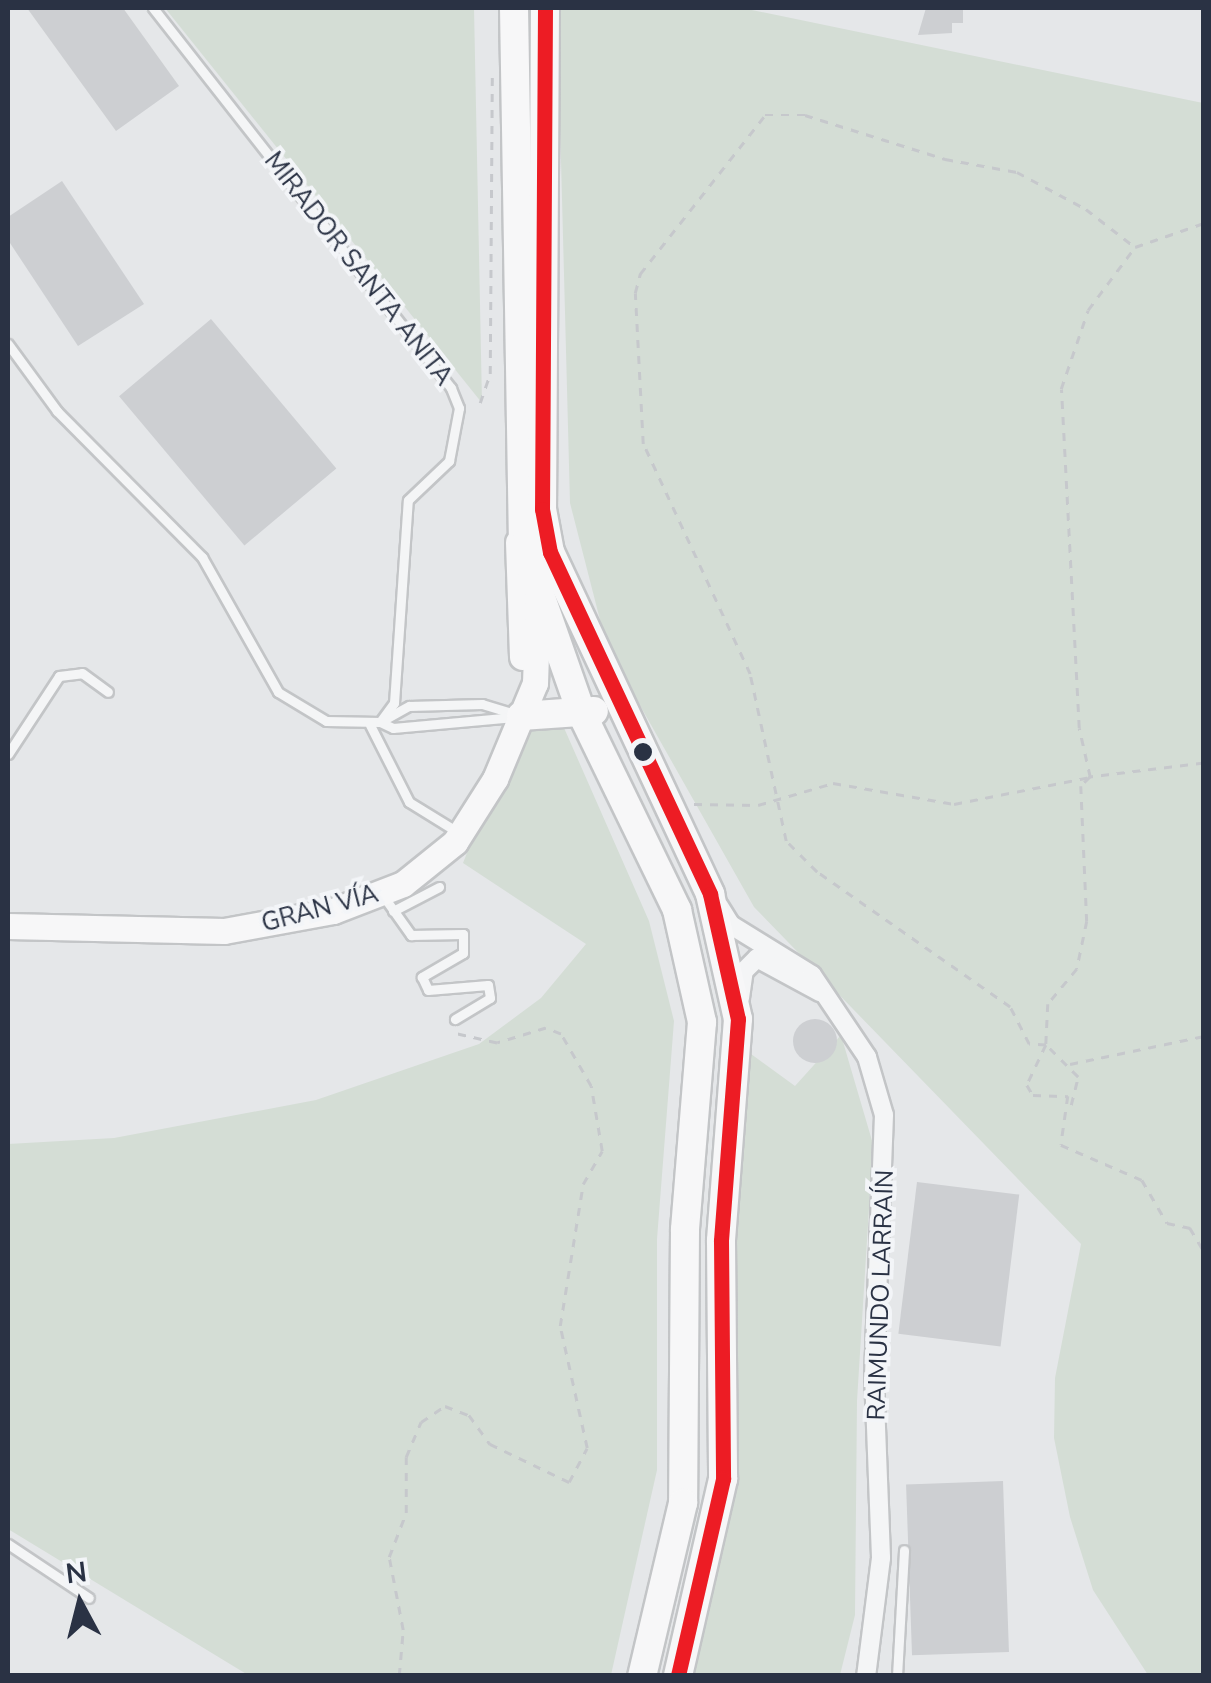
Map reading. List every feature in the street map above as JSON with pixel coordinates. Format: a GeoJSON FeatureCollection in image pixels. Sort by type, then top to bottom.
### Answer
{"type":"FeatureCollection","features":[{"type":"Feature","properties":{"kind":"main road"},"geometry":{"type":"LineString","coordinates":[[514,8],[531,518],[538,603],[581,712],[686,937],[704,1053],[686,1230],[683,1503],[642,1676]]}},
{"type":"Feature","properties":{"kind":"main road"},"geometry":{"type":"LineString","coordinates":[[545,8],[531,518],[710,894],[728,955],[738,1019],[720,1241],[723,1478],[678,1676]]}},
{"type":"Feature","properties":{"kind":"main road","name":"GRAN VÍA"},"geometry":{"type":"LineString","coordinates":[[524,707],[531,518]]}},
{"type":"Feature","properties":{"kind":"main road","name":"GRAN VÍA"},"geometry":{"type":"LineString","coordinates":[[8,926],[224,931],[388,903],[462,834],[534,683],[538,603]]}},
{"type":"Feature","properties":{"kind":"main road"},"geometry":{"type":"LineString","coordinates":[[524,707],[606,713],[628,726]]}},
{"type":"Feature","properties":{"kind":"main road"},"geometry":{"type":"LineString","coordinates":[[620,792],[664,848],[699,940],[728,955]]}},
{"type":"Feature","properties":{"kind":"street","name":"RAIMUNDO LARRAÍN"},"geometry":{"type":"LineString","coordinates":[[710,894],[732,925],[798,964],[867,1057],[884,1115],[874,1374],[880,1558],[867,1675]]}},
{"type":"Feature","properties":{"kind":"street","name":"RAIMUNDO LARRAÍN"},"geometry":{"type":"LineString","coordinates":[[728,955],[762,954],[820,992]]}},
{"type":"Feature","properties":{"kind":"street"},"geometry":{"type":"LineString","coordinates":[[738,1019],[746,966],[757,958],[776,963]]}},
{"type":"Feature","properties":{"kind":"lane","name":"MIRADOR SANTA ANITA"},"geometry":{"type":"LineString","coordinates":[[154,8],[459,408],[449,461],[408,500],[394,702],[375,723]]}},
{"type":"Feature","properties":{"kind":"lane"},"geometry":{"type":"LineString","coordinates":[[8,344],[57,411],[202,557],[278,692],[326,721],[375,723],[393,728],[524,707]]}},
{"type":"Feature","properties":{"kind":"lane"},"geometry":{"type":"LineString","coordinates":[[8,754],[59,676],[82,673],[108,692]]}},
{"type":"Feature","properties":{"kind":"lane"},"geometry":{"type":"LineString","coordinates":[[375,723],[409,706],[524,707]]}},
{"type":"Feature","properties":{"kind":"lane"},"geometry":{"type":"LineString","coordinates":[[375,723],[409,802],[462,834]]}},
{"type":"Feature","properties":{"kind":"lane"},"geometry":{"type":"LineString","coordinates":[[439,887],[388,903],[411,935],[458,932],[466,941],[463,953],[422,977],[428,990],[488,985],[490,998],[455,1019]]}},
{"type":"Feature","properties":{"kind":"lane"},"geometry":{"type":"LineString","coordinates":[[8,1544],[89,1598]]}},
{"type":"Feature","properties":{"kind":"lane"},"geometry":{"type":"LineString","coordinates":[[897,1676],[904,1550]]}},
{"type":"Feature","properties":{"kind":"path"},"geometry":{"type":"LineString","coordinates":[[480,403],[490,374],[493,53]]}},
{"type":"Feature","properties":{"kind":"path"},"geometry":{"type":"LineString","coordinates":[[1135,247],[1086,209],[1016,172],[805,115],[765,115],[640,274],[643,444],[750,674],[786,840],[817,872],[1010,1008],[1028,1044],[1046,1044],[1068,1064],[1078,1077],[1061,1145],[1142,1180],[1167,1223],[1190,1228],[1204,1251]]}},
{"type":"Feature","properties":{"kind":"path"},"geometry":{"type":"LineString","coordinates":[[1090,777],[1080,728],[1061,390],[1088,310],[1135,247],[1204,223]]}},
{"type":"Feature","properties":{"kind":"path"},"geometry":{"type":"LineString","coordinates":[[693,804],[776,798],[833,783],[954,804],[1090,777],[1204,762]]}},
{"type":"Feature","properties":{"kind":"path"},"geometry":{"type":"LineString","coordinates":[[1071,1106],[1068,1096],[1033,1094],[1027,1084],[1046,1044],[1042,1020],[1077,969],[1087,922],[1080,812],[1081,786],[1090,777]]}},
{"type":"Feature","properties":{"kind":"path"},"geometry":{"type":"LineString","coordinates":[[399,1676],[403,1630],[389,1557],[406,1513],[406,1457],[421,1422],[446,1406],[470,1416],[490,1444],[569,1482],[587,1448],[560,1326],[583,1184],[602,1151],[591,1086],[560,1034],[534,1028],[496,1043],[455,1036],[455,1019]]}},
{"type":"Feature","properties":{"kind":"path"},"geometry":{"type":"LineString","coordinates":[[1068,1064],[1204,1036]]}},
{"type":"Feature","properties":{"kind":"shaded area"},"geometry":{"type":"Polygon","coordinates":[[[165,8],[474,8],[482,403],[165,8]]]}},
{"type":"Feature","properties":{"kind":"shaded area"},"geometry":{"type":"Polygon","coordinates":[[[557,8],[742,8],[1203,103],[1203,1675],[1148,1675],[1093,1590],[1070,1517],[1054,1438],[1055,1378],[1081,1244],[754,907],[607,647],[570,503],[557,8]]]}},
{"type":"Feature","properties":{"kind":"shaded area"},"geometry":{"type":"Polygon","coordinates":[[[520,721],[561,721],[649,921],[674,1021],[657,1239],[657,1470],[611,1675],[248,1675],[8,1529],[8,1144],[114,1138],[316,1100],[479,1044],[541,998],[586,944],[463,863],[520,721]]]}},
{"type":"Feature","properties":{"kind":"shaded area"},"geometry":{"type":"Polygon","coordinates":[[[841,1035],[873,1144],[857,1401],[855,1615],[840,1675],[691,1676],[734,1480],[735,1242],[751,1054],[795,1086],[841,1035]]]}},
{"type":"Feature","properties":{"kind":"building"},"geometry":{"type":"Polygon","coordinates":[[[27,8],[123,8],[179,86],[116,131],[27,8]]]}},
{"type":"Feature","properties":{"kind":"building"},"geometry":{"type":"Polygon","coordinates":[[[926,8],[963,10],[963,23],[952,23],[952,33],[918,35],[926,8]]]}},
{"type":"Feature","properties":{"kind":"building"},"geometry":{"type":"Polygon","coordinates":[[[62,181],[144,304],[78,346],[8,240],[8,217],[62,181]]]}},
{"type":"Feature","properties":{"kind":"building"},"geometry":{"type":"Polygon","coordinates":[[[211,319],[336,468],[244,546],[119,396],[211,319]]]}},
{"type":"Feature","properties":{"kind":"building"},"geometry":{"type":"Polygon","coordinates":[[[815,1019],[831,1025],[837,1041],[831,1057],[815,1063],[799,1057],[793,1041],[799,1025],[815,1019]]]}},
{"type":"Feature","properties":{"kind":"building"},"geometry":{"type":"Polygon","coordinates":[[[917,1182],[1019,1195],[1001,1346],[898,1334],[917,1182]]]}},
{"type":"Feature","properties":{"kind":"building"},"geometry":{"type":"Polygon","coordinates":[[[1003,1481],[1009,1652],[912,1655],[906,1484],[1003,1481]]]}},
{"type":"Feature","properties":{"kind":"transit line"},"geometry":{"type":"LineString","coordinates":[[545,8],[542,509],[550,552],[710,894],[738,1019],[721,1241],[723,1479],[678,1676]]}}]}
